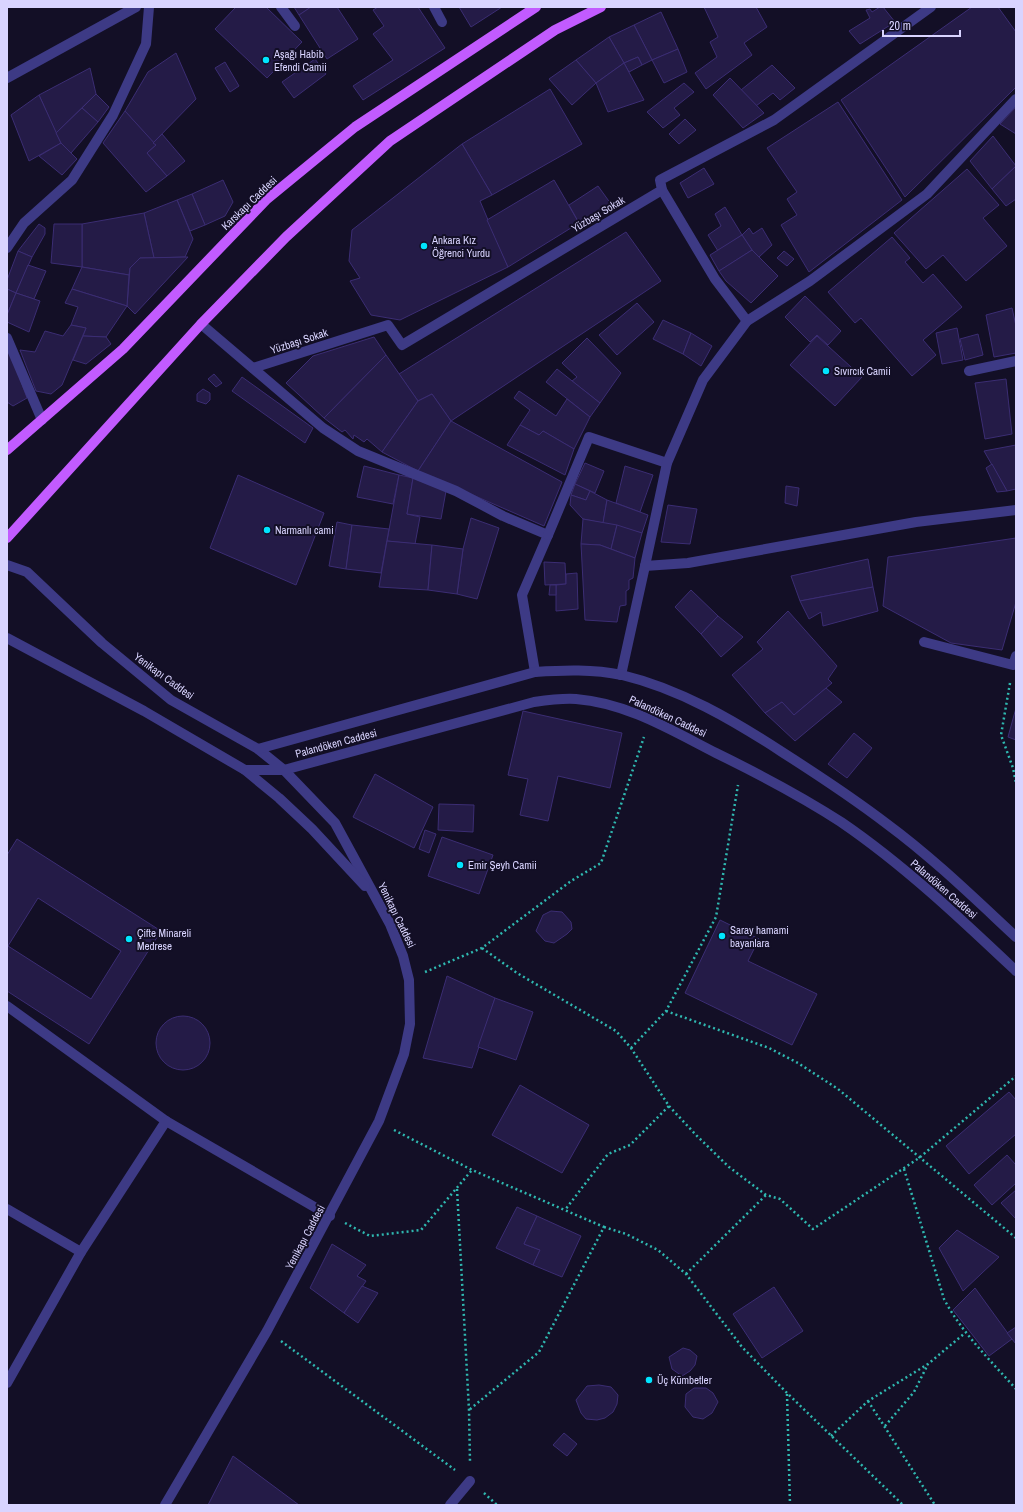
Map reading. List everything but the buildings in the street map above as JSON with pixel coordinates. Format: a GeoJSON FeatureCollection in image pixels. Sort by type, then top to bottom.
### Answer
{"type":"FeatureCollection","features":[{"type":"Feature","properties":{"kind":"main road","name":"Karskapı Caddesi"},"geometry":{"type":"LineString","coordinates":[[7,450],[123,349],[266,200],[355,127],[536,7]]}},
{"type":"Feature","properties":{"kind":"main road"},"geometry":{"type":"LineString","coordinates":[[7,538],[201,324],[286,238],[390,141],[556,30],[601,7]]}},
{"type":"Feature","properties":{"kind":"street"},"geometry":{"type":"LineString","coordinates":[[7,78],[136,7]]}},
{"type":"Feature","properties":{"kind":"street"},"geometry":{"type":"LineString","coordinates":[[7,248],[24,224],[72,180],[113,115],[146,44],[149,7]]}},
{"type":"Feature","properties":{"kind":"street"},"geometry":{"type":"LineString","coordinates":[[280,7],[295,26]]}},
{"type":"Feature","properties":{"kind":"street"},"geometry":{"type":"LineString","coordinates":[[434,7],[442,22]]}},
{"type":"Feature","properties":{"kind":"street"},"geometry":{"type":"LineString","coordinates":[[748,321],[715,279],[662,190],[660,180],[774,120],[931,7]]}},
{"type":"Feature","properties":{"kind":"street"},"geometry":{"type":"LineString","coordinates":[[621,675],[667,463],[703,380],[748,321],[810,281],[927,194],[1016,99]]}},
{"type":"Feature","properties":{"kind":"street","name":"Yüzbaşı Sokak"},"geometry":{"type":"LineString","coordinates":[[253,368],[388,325],[402,345],[662,190]]}},
{"type":"Feature","properties":{"kind":"street"},"geometry":{"type":"LineString","coordinates":[[201,324],[323,428],[358,451],[456,491],[503,516],[548,535]]}},
{"type":"Feature","properties":{"kind":"street"},"geometry":{"type":"LineString","coordinates":[[7,338],[42,420]]}},
{"type":"Feature","properties":{"kind":"street"},"geometry":{"type":"LineString","coordinates":[[969,371],[1016,361]]}},
{"type":"Feature","properties":{"kind":"street"},"geometry":{"type":"LineString","coordinates":[[535,672],[522,595],[589,437],[667,463]]}},
{"type":"Feature","properties":{"kind":"street"},"geometry":{"type":"LineString","coordinates":[[645,566],[688,563],[916,522],[1016,510]]}},
{"type":"Feature","properties":{"kind":"street","name":"Yenikapı Caddesi"},"geometry":{"type":"LineString","coordinates":[[7,565],[27,572],[102,643],[172,700],[258,749],[284,770],[335,823],[376,898],[403,956],[409,980],[410,1024],[404,1054],[379,1122],[330,1216],[267,1331],[165,1505]]}},
{"type":"Feature","properties":{"kind":"street"},"geometry":{"type":"LineString","coordinates":[[7,638],[170,725],[245,770],[279,798],[312,829],[376,898]]}},
{"type":"Feature","properties":{"kind":"street"},"geometry":{"type":"LineString","coordinates":[[924,642],[1015,661]]}},
{"type":"Feature","properties":{"kind":"street","name":"Palandöken Caddesi"},"geometry":{"type":"LineString","coordinates":[[258,749],[535,672],[580,670],[621,675],[655,685],[718,714],[760,738],[831,784],[887,824],[933,861],[1016,937]]}},
{"type":"Feature","properties":{"kind":"street","name":"Palandöken Caddesi"},"geometry":{"type":"LineString","coordinates":[[245,770],[284,770],[534,702],[576,699],[626,709],[650,719],[741,765],[804,799],[841,823],[877,849],[928,890],[1016,971]]}},
{"type":"Feature","properties":{"kind":"street"},"geometry":{"type":"LineString","coordinates":[[7,1006],[166,1121],[330,1216]]}},
{"type":"Feature","properties":{"kind":"street"},"geometry":{"type":"LineString","coordinates":[[7,1383],[81,1252],[166,1121]]}},
{"type":"Feature","properties":{"kind":"street"},"geometry":{"type":"LineString","coordinates":[[7,1209],[81,1252]]}},
{"type":"Feature","properties":{"kind":"street"},"geometry":{"type":"LineString","coordinates":[[450,1505],[470,1481]]}},
{"type":"Feature","properties":{"kind":"path"},"geometry":{"type":"LineString","coordinates":[[1015,661],[1001,735],[1013,768],[1016,783]]}},
{"type":"Feature","properties":{"kind":"path"},"geometry":{"type":"LineString","coordinates":[[409,980],[482,948],[571,881],[601,863],[650,719]]}},
{"type":"Feature","properties":{"kind":"path"},"geometry":{"type":"LineString","coordinates":[[631,1048],[666,1011],[716,917],[741,765]]}},
{"type":"Feature","properties":{"kind":"path"},"geometry":{"type":"LineString","coordinates":[[482,948],[517,973],[616,1031],[631,1048],[669,1106],[697,1136],[729,1167],[766,1195],[780,1199],[813,1229],[919,1158],[1016,1076]]}},
{"type":"Feature","properties":{"kind":"path"},"geometry":{"type":"LineString","coordinates":[[666,1011],[769,1048],[798,1063],[838,1089],[1016,1238]]}},
{"type":"Feature","properties":{"kind":"path"},"geometry":{"type":"LineString","coordinates":[[565,1210],[608,1154],[630,1145],[669,1106]]}},
{"type":"Feature","properties":{"kind":"path"},"geometry":{"type":"LineString","coordinates":[[379,1122],[472,1170],[565,1210],[626,1234],[658,1250],[686,1274],[742,1347],[786,1393],[903,1505]]}},
{"type":"Feature","properties":{"kind":"path"},"geometry":{"type":"LineString","coordinates":[[904,1168],[944,1299],[953,1316],[965,1333],[1016,1389]]}},
{"type":"Feature","properties":{"kind":"path"},"geometry":{"type":"LineString","coordinates":[[330,1216],[370,1236],[420,1230],[472,1170]]}},
{"type":"Feature","properties":{"kind":"path"},"geometry":{"type":"LineString","coordinates":[[457,1189],[470,1410],[470,1481]]}},
{"type":"Feature","properties":{"kind":"path"},"geometry":{"type":"LineString","coordinates":[[686,1274],[766,1195]]}},
{"type":"Feature","properties":{"kind":"path"},"geometry":{"type":"LineString","coordinates":[[470,1410],[539,1352],[604,1226]]}},
{"type":"Feature","properties":{"kind":"path"},"geometry":{"type":"LineString","coordinates":[[267,1331],[470,1481]]}},
{"type":"Feature","properties":{"kind":"path"},"geometry":{"type":"LineString","coordinates":[[831,1436],[868,1401],[928,1364],[965,1333]]}},
{"type":"Feature","properties":{"kind":"path"},"geometry":{"type":"LineString","coordinates":[[885,1426],[914,1392],[928,1364]]}},
{"type":"Feature","properties":{"kind":"path"},"geometry":{"type":"LineString","coordinates":[[786,1393],[790,1505]]}},
{"type":"Feature","properties":{"kind":"path"},"geometry":{"type":"LineString","coordinates":[[868,1401],[935,1505]]}},
{"type":"Feature","properties":{"kind":"place","name":"Aşağı Habib Efendi Camii"},"geometry":{"type":"Point","coordinates":[266,60]}},
{"type":"Feature","properties":{"kind":"place","name":"Ankara Kız Öğrenci Yurdu"},"geometry":{"type":"Point","coordinates":[424,246]}},
{"type":"Feature","properties":{"kind":"place","name":"Sıvırcık Camii"},"geometry":{"type":"Point","coordinates":[826,371]}},
{"type":"Feature","properties":{"kind":"place","name":"Narmanlı cami"},"geometry":{"type":"Point","coordinates":[267,530]}},
{"type":"Feature","properties":{"kind":"place","name":"Emir Şeyh Camii"},"geometry":{"type":"Point","coordinates":[460,865]}},
{"type":"Feature","properties":{"kind":"place","name":"Saray hamami bayanlara"},"geometry":{"type":"Point","coordinates":[722,936]}},
{"type":"Feature","properties":{"kind":"place","name":"Çifte Minareli Medrese"},"geometry":{"type":"Point","coordinates":[129,939]}},
{"type":"Feature","properties":{"kind":"place","name":"Üç Kümbetler"},"geometry":{"type":"Point","coordinates":[649,1380]}}]}
